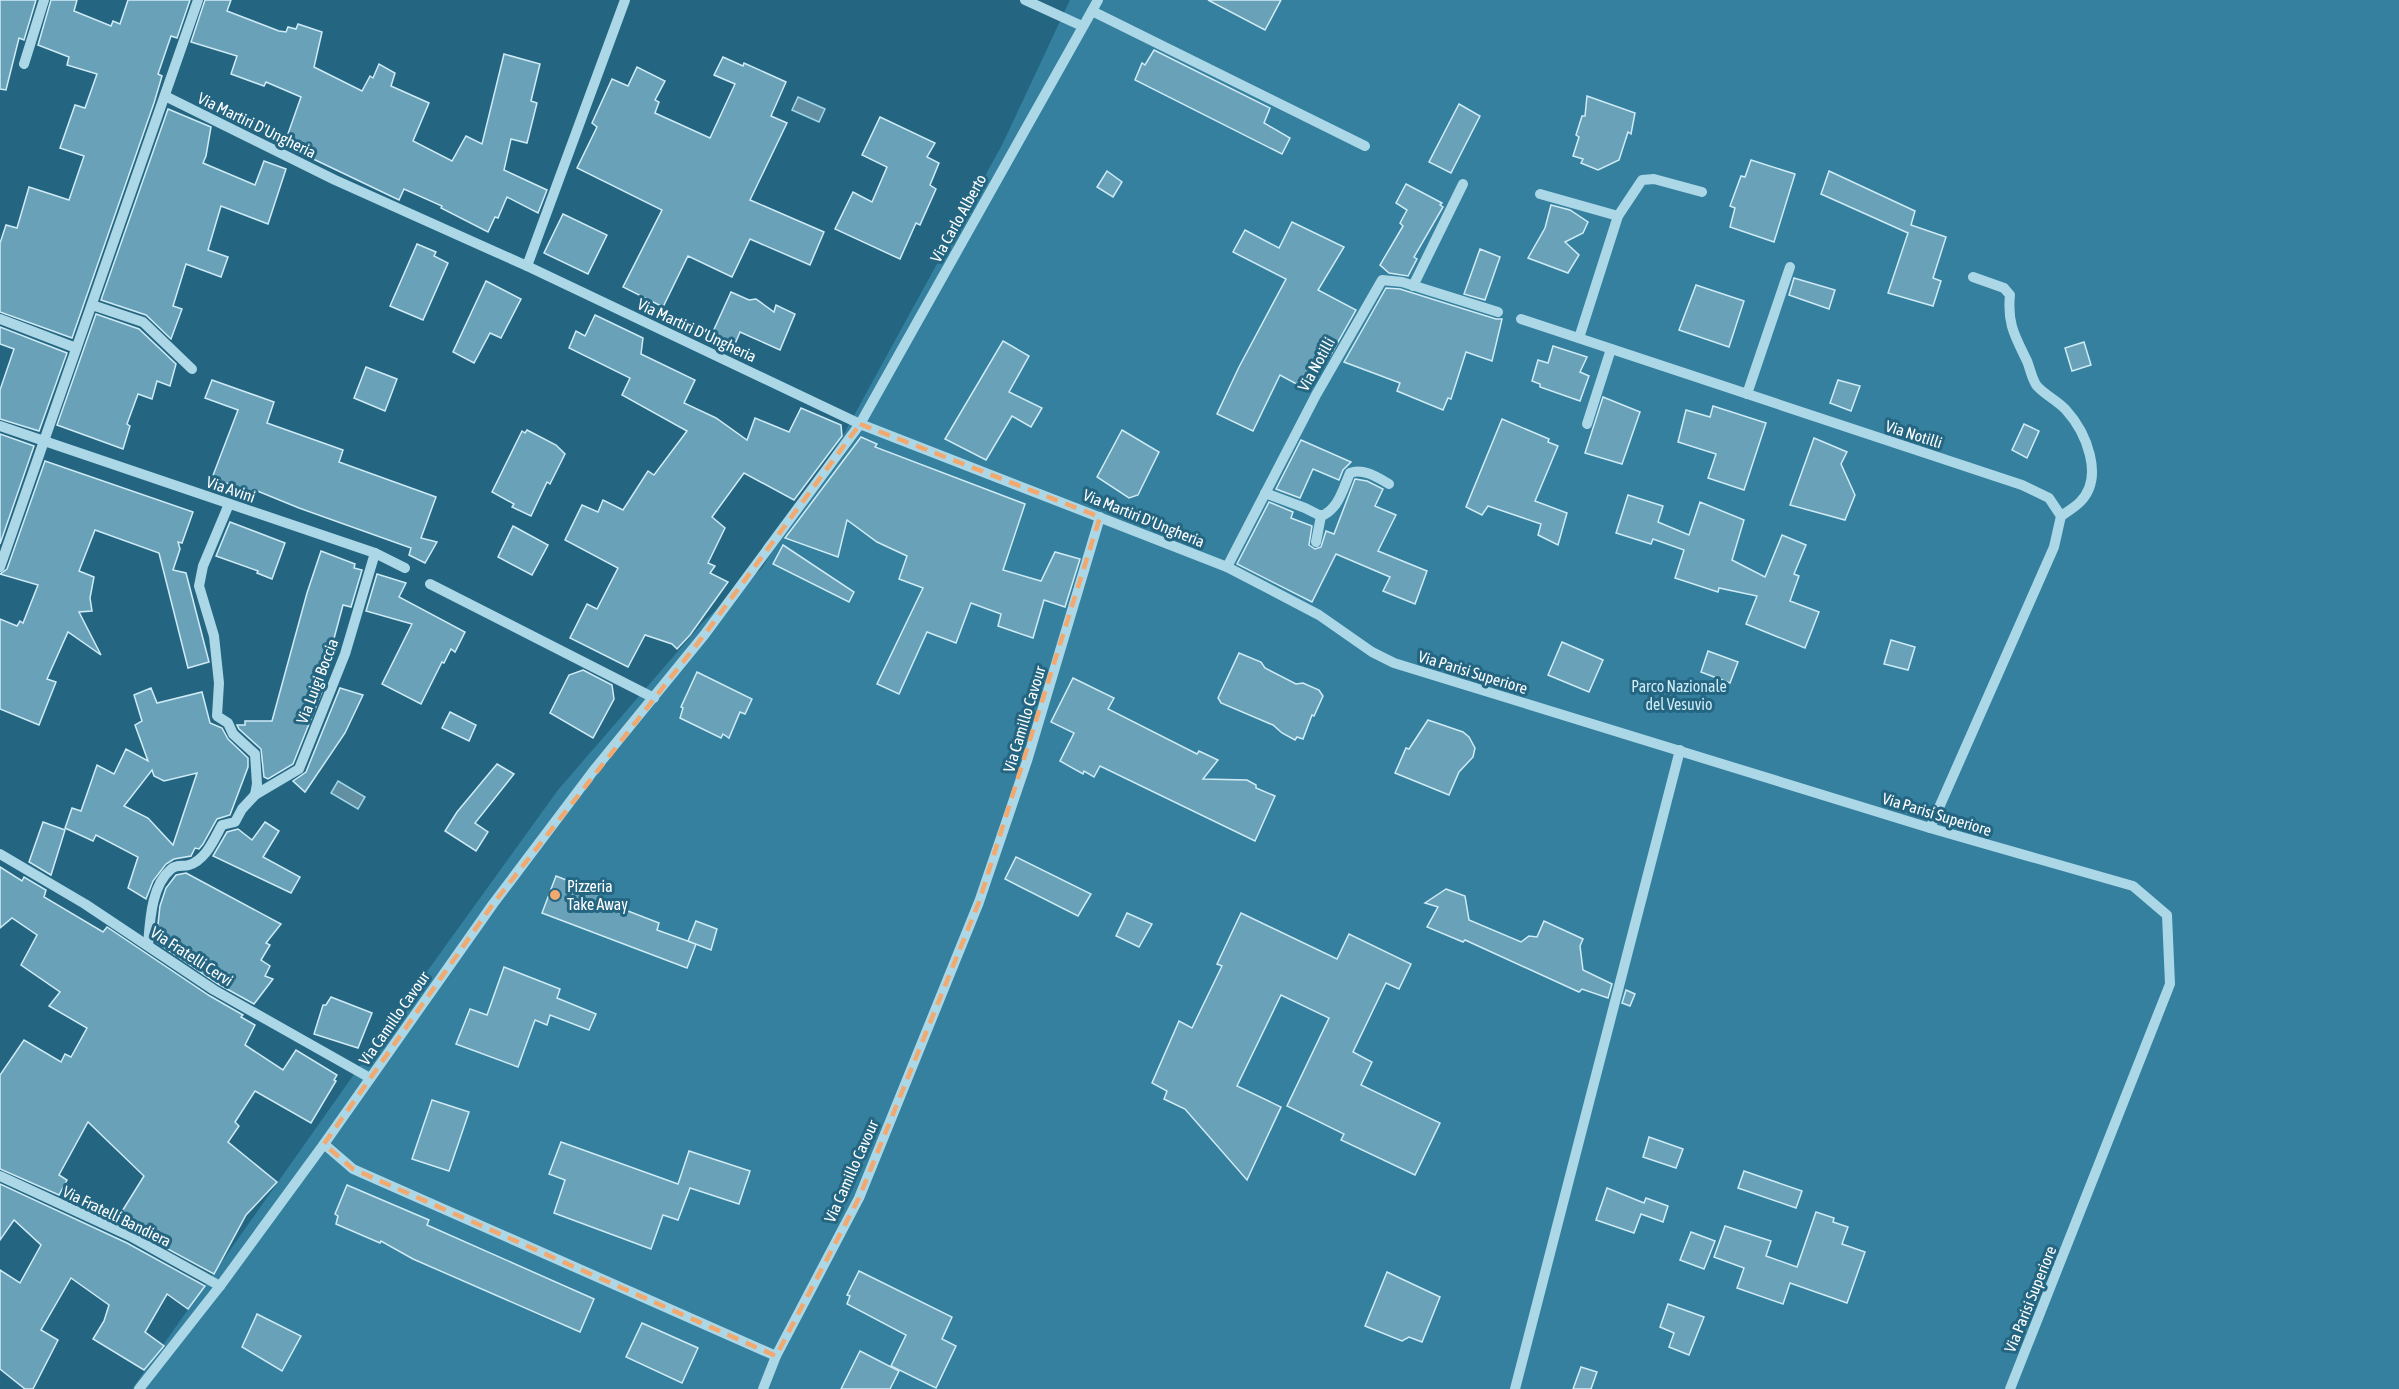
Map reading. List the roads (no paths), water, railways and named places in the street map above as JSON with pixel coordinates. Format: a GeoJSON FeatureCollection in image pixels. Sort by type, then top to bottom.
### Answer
{"type":"FeatureCollection","features":[{"type":"Feature","properties":{"kind":"street"},"geometry":{"type":"LineString","coordinates":[[24,63],[44,0]]}},
{"type":"Feature","properties":{"kind":"street"},"geometry":{"type":"LineString","coordinates":[[0,567],[198,0]]}},
{"type":"Feature","properties":{"kind":"street"},"geometry":{"type":"LineString","coordinates":[[527,266],[625,0]]}},
{"type":"Feature","properties":{"kind":"street"},"geometry":{"type":"LineString","coordinates":[[1025,0],[1082,26]]}},
{"type":"Feature","properties":{"kind":"street","name":"Via Carlo Alberto"},"geometry":{"type":"LineString","coordinates":[[860,424],[1098,0]]}},
{"type":"Feature","properties":{"kind":"street"},"geometry":{"type":"LineString","coordinates":[[1092,11],[1365,146]]}},
{"type":"Feature","properties":{"kind":"street","name":"Via Martiri D'Ungheria"},"geometry":{"type":"LineString","coordinates":[[165,96],[335,180],[527,266],[860,424],[1227,567]]}},
{"type":"Feature","properties":{"kind":"street"},"geometry":{"type":"LineString","coordinates":[[1579,338],[1618,216],[1642,180],[1654,178],[1702,192]]}},
{"type":"Feature","properties":{"kind":"street"},"geometry":{"type":"LineString","coordinates":[[1413,286],[1464,184]]}},
{"type":"Feature","properties":{"kind":"street"},"geometry":{"type":"LineString","coordinates":[[1540,194],[1618,216]]}},
{"type":"Feature","properties":{"kind":"street"},"geometry":{"type":"LineString","coordinates":[[1747,394],[1790,267]]}},
{"type":"Feature","properties":{"kind":"street"},"geometry":{"type":"LineString","coordinates":[[1930,828],[2054,547],[2061,516],[2080,502],[2090,486],[2092,464],[2084,439],[2066,410],[2036,385],[2013,334],[2008,312],[2010,295],[2004,288],[1973,277]]}},
{"type":"Feature","properties":{"kind":"street","name":"Via Notilli"},"geometry":{"type":"LineString","coordinates":[[1227,567],[1316,395],[1382,280],[1413,286],[1498,312]]}},
{"type":"Feature","properties":{"kind":"street"},"geometry":{"type":"LineString","coordinates":[[92,305],[143,322],[192,369]]}},
{"type":"Feature","properties":{"kind":"street","name":"Via Notilli"},"geometry":{"type":"LineString","coordinates":[[1521,319],[2022,485],[2049,498],[2061,516]]}},
{"type":"Feature","properties":{"kind":"street"},"geometry":{"type":"LineString","coordinates":[[0,320],[76,348]]}},
{"type":"Feature","properties":{"kind":"street"},"geometry":{"type":"LineString","coordinates":[[1587,424],[1611,349]]}},
{"type":"Feature","properties":{"kind":"street","name":"Via Camillo Cavour"},"geometry":{"type":"LineString","coordinates":[[139,1389],[220,1286],[324,1144],[491,906],[594,770],[705,634],[860,424]]}},
{"type":"Feature","properties":{"kind":"street","name":"Via Avini"},"geometry":{"type":"LineString","coordinates":[[0,426],[375,553],[405,568]]}},
{"type":"Feature","properties":{"kind":"street"},"geometry":{"type":"LineString","coordinates":[[1264,493],[1321,516],[1329,513],[1335,506],[1350,473],[1356,471],[1374,475],[1389,484]]}},
{"type":"Feature","properties":{"kind":"street"},"geometry":{"type":"LineString","coordinates":[[229,504],[203,566],[199,586],[213,636],[219,683],[217,716],[228,723],[233,734],[255,754],[257,784],[255,795]]}},
{"type":"Feature","properties":{"kind":"street"},"geometry":{"type":"LineString","coordinates":[[1316,542],[1321,516]]}},
{"type":"Feature","properties":{"kind":"street","name":"Via Camillo Cavour"},"geometry":{"type":"LineString","coordinates":[[763,1389],[776,1356],[859,1198],[979,902],[1027,760],[1100,517]]}},
{"type":"Feature","properties":{"kind":"street","name":"Via Luigi Boccia"},"geometry":{"type":"LineString","coordinates":[[148,945],[150,914],[159,887],[170,870],[178,865],[194,863],[206,853],[222,825],[235,822],[255,795],[298,769],[345,654],[375,553]]}},
{"type":"Feature","properties":{"kind":"street","name":"Via Parisi Superiore"},"geometry":{"type":"LineString","coordinates":[[1227,567],[1319,615],[1372,652],[1394,663],[1930,828],[2133,886],[2167,915],[2170,984],[2010,1389]]}},
{"type":"Feature","properties":{"kind":"street"},"geometry":{"type":"LineString","coordinates":[[430,584],[654,698]]}},
{"type":"Feature","properties":{"kind":"street"},"geometry":{"type":"LineString","coordinates":[[1515,1389],[1680,750]]}},
{"type":"Feature","properties":{"kind":"street","name":"Via Fratelli Cervi"},"geometry":{"type":"LineString","coordinates":[[0,854],[85,904],[214,990],[370,1078]]}},
{"type":"Feature","properties":{"kind":"street"},"geometry":{"type":"LineString","coordinates":[[324,1144],[353,1169],[776,1356]]}},
{"type":"Feature","properties":{"kind":"street","name":"Via Fratelli Bandiera"},"geometry":{"type":"LineString","coordinates":[[0,1176],[130,1236],[220,1286]]}},
{"type":"Feature","properties":{"kind":"place","name":"Pizzeria Take Away"},"geometry":{"type":"Point","coordinates":[555,895]}},
{"type":"Feature","properties":{"kind":"park label","name":"Parco Nazionale del Vesuvio"},"geometry":{"type":"Point","coordinates":[1679,695]}}]}
